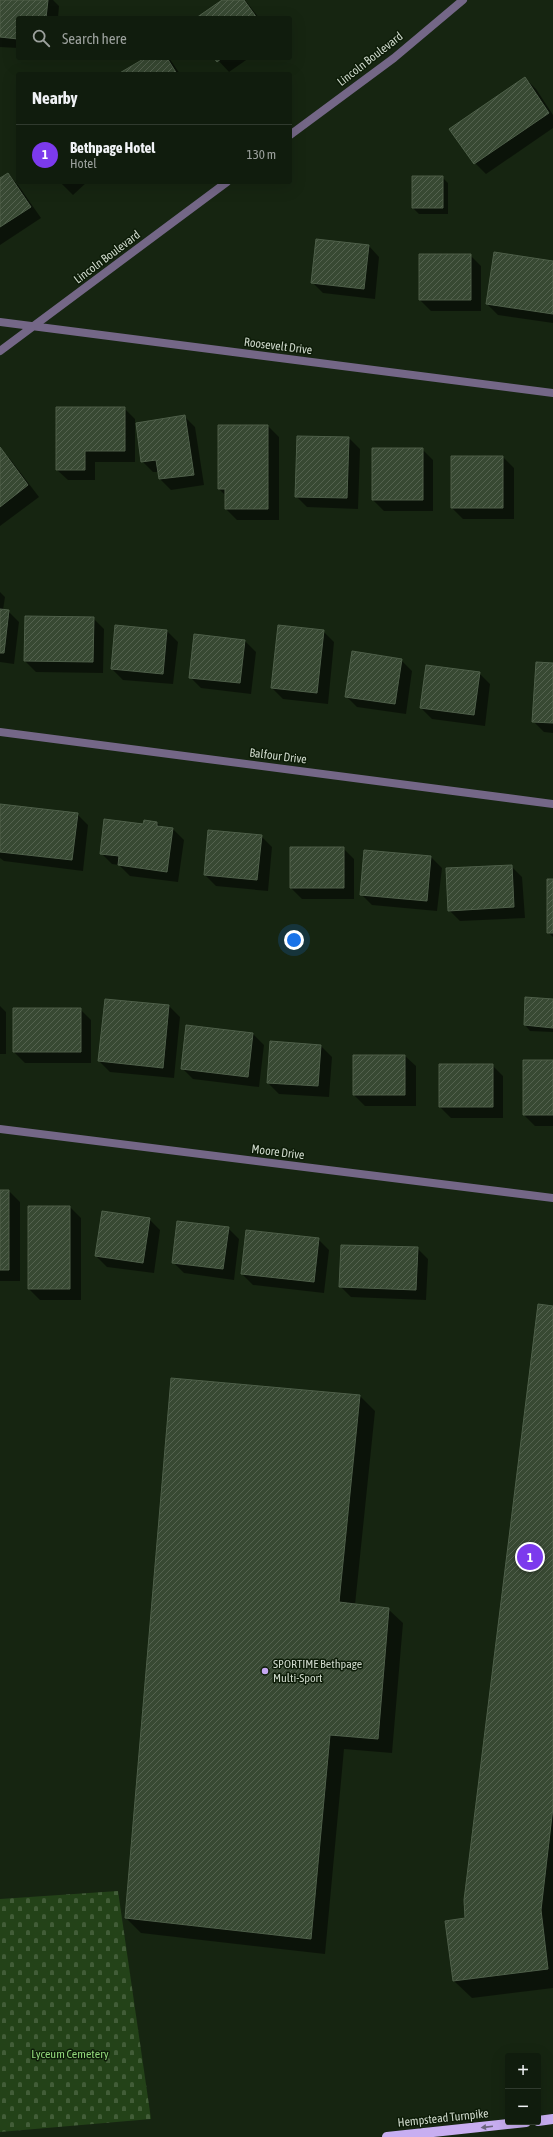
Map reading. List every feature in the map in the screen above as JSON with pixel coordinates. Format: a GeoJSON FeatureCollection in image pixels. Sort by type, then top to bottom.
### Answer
{"type":"FeatureCollection","features":[{"type":"Feature","properties":{"kind":"main road"},"geometry":{"type":"LineString","coordinates":[[541,2120],[553,2119]]}},
{"type":"Feature","properties":{"kind":"main road","name":"Hempstead Turnpike"},"geometry":{"type":"LineString","coordinates":[[387,2137],[505,2124]]}},
{"type":"Feature","properties":{"kind":"street","name":"Lincoln Boulevard"},"geometry":{"type":"LineString","coordinates":[[292,134],[394,58],[463,0]]}},
{"type":"Feature","properties":{"kind":"street","name":"Lincoln Boulevard"},"geometry":{"type":"LineString","coordinates":[[0,351],[224,184]]}},
{"type":"Feature","properties":{"kind":"street","name":"Roosevelt Drive"},"geometry":{"type":"LineString","coordinates":[[0,322],[553,394]]}},
{"type":"Feature","properties":{"kind":"street","name":"Balfour Drive"},"geometry":{"type":"LineString","coordinates":[[0,732],[553,804]]}},
{"type":"Feature","properties":{"kind":"street","name":"Moore Drive"},"geometry":{"type":"LineString","coordinates":[[0,1129],[553,1198]]}},
{"type":"Feature","properties":{"kind":"green space","name":"Lyceum Cemetery"},"geometry":{"type":"Polygon","coordinates":[[[118,1891],[151,2119],[0,2132],[0,1899],[118,1891]]]}},
{"type":"Feature","properties":{"kind":"building"},"geometry":{"type":"Polygon","coordinates":[[[0,0],[48,0],[46,16],[16,16],[16,39],[0,37],[0,0]]]}},
{"type":"Feature","properties":{"kind":"building"},"geometry":{"type":"Polygon","coordinates":[[[222,0],[244,0],[256,16],[199,16],[222,0]]]}},
{"type":"Feature","properties":{"kind":"building"},"geometry":{"type":"Polygon","coordinates":[[[142,60],[168,60],[176,72],[121,72],[142,60]]]}},
{"type":"Feature","properties":{"kind":"building"},"geometry":{"type":"Polygon","coordinates":[[[525,77],[549,113],[474,164],[449,129],[525,77]]]}},
{"type":"Feature","properties":{"kind":"building"},"geometry":{"type":"Polygon","coordinates":[[[8,173],[31,207],[0,227],[0,178],[8,173]]]}},
{"type":"Feature","properties":{"kind":"building"},"geometry":{"type":"Polygon","coordinates":[[[412,176],[443,176],[443,208],[412,208],[412,176]]]}},
{"type":"Feature","properties":{"kind":"building"},"geometry":{"type":"Polygon","coordinates":[[[316,239],[369,245],[364,289],[311,283],[316,239]]]}},
{"type":"Feature","properties":{"kind":"building"},"geometry":{"type":"Polygon","coordinates":[[[494,252],[553,261],[553,314],[486,304],[494,252]]]}},
{"type":"Feature","properties":{"kind":"building"},"geometry":{"type":"Polygon","coordinates":[[[419,254],[471,254],[471,300],[419,300],[419,254]]]}},
{"type":"Feature","properties":{"kind":"building"},"geometry":{"type":"Polygon","coordinates":[[[56,407],[125,407],[125,451],[85,451],[85,470],[56,470],[56,407]]]}},
{"type":"Feature","properties":{"kind":"building"},"geometry":{"type":"Polygon","coordinates":[[[185,415],[194,475],[159,479],[156,460],[141,462],[136,423],[185,415]]]}},
{"type":"Feature","properties":{"kind":"building"},"geometry":{"type":"Polygon","coordinates":[[[218,425],[268,425],[268,509],[225,509],[225,489],[218,489],[218,425]]]}},
{"type":"Feature","properties":{"kind":"building"},"geometry":{"type":"Polygon","coordinates":[[[297,436],[349,437],[347,498],[295,497],[297,436]]]}},
{"type":"Feature","properties":{"kind":"building"},"geometry":{"type":"Polygon","coordinates":[[[0,447],[28,485],[0,507],[0,447]]]}},
{"type":"Feature","properties":{"kind":"building"},"geometry":{"type":"Polygon","coordinates":[[[372,448],[423,448],[423,500],[372,500],[372,448]]]}},
{"type":"Feature","properties":{"kind":"building"},"geometry":{"type":"Polygon","coordinates":[[[451,456],[503,456],[503,508],[451,508],[451,456]]]}},
{"type":"Feature","properties":{"kind":"building"},"geometry":{"type":"Polygon","coordinates":[[[0,609],[9,610],[4,653],[0,653],[0,609]]]}},
{"type":"Feature","properties":{"kind":"building"},"geometry":{"type":"Polygon","coordinates":[[[25,616],[94,617],[93,662],[24,661],[25,616]]]}},
{"type":"Feature","properties":{"kind":"building"},"geometry":{"type":"Polygon","coordinates":[[[115,625],[167,630],[163,674],[111,669],[115,625]]]}},
{"type":"Feature","properties":{"kind":"building"},"geometry":{"type":"Polygon","coordinates":[[[278,625],[324,630],[317,693],[271,688],[278,625]]]}},
{"type":"Feature","properties":{"kind":"building"},"geometry":{"type":"Polygon","coordinates":[[[194,634],[245,640],[240,683],[189,678],[194,634]]]}},
{"type":"Feature","properties":{"kind":"building"},"geometry":{"type":"Polygon","coordinates":[[[352,651],[402,659],[395,704],[345,697],[352,651]]]}},
{"type":"Feature","properties":{"kind":"building"},"geometry":{"type":"Polygon","coordinates":[[[536,662],[553,663],[553,723],[532,722],[536,662]]]}},
{"type":"Feature","properties":{"kind":"building"},"geometry":{"type":"Polygon","coordinates":[[[426,665],[480,672],[474,715],[420,708],[426,665]]]}},
{"type":"Feature","properties":{"kind":"building"},"geometry":{"type":"Polygon","coordinates":[[[0,804],[78,813],[72,860],[0,852],[0,804]]]}},
{"type":"Feature","properties":{"kind":"building"},"geometry":{"type":"Polygon","coordinates":[[[104,819],[143,824],[144,820],[157,822],[157,826],[173,828],[167,872],[118,865],[119,856],[100,854],[104,819]]]}},
{"type":"Feature","properties":{"kind":"building"},"geometry":{"type":"Polygon","coordinates":[[[208,830],[262,835],[257,880],[204,875],[208,830]]]}},
{"type":"Feature","properties":{"kind":"building"},"geometry":{"type":"Polygon","coordinates":[[[290,847],[344,847],[344,888],[290,888],[290,847]]]}},
{"type":"Feature","properties":{"kind":"building"},"geometry":{"type":"Polygon","coordinates":[[[364,850],[431,856],[427,901],[360,895],[364,850]]]}},
{"type":"Feature","properties":{"kind":"building"},"geometry":{"type":"Polygon","coordinates":[[[512,865],[514,907],[448,911],[446,868],[512,865]]]}},
{"type":"Feature","properties":{"kind":"building"},"geometry":{"type":"Polygon","coordinates":[[[547,879],[553,879],[553,933],[547,933],[547,879]]]}},
{"type":"Feature","properties":{"kind":"building"},"geometry":{"type":"Polygon","coordinates":[[[525,997],[553,999],[553,1028],[524,1025],[525,997]]]}},
{"type":"Feature","properties":{"kind":"building"},"geometry":{"type":"Polygon","coordinates":[[[105,999],[169,1005],[163,1068],[98,1061],[105,999]]]}},
{"type":"Feature","properties":{"kind":"building"},"geometry":{"type":"Polygon","coordinates":[[[13,1008],[81,1008],[81,1052],[13,1052],[13,1008]]]}},
{"type":"Feature","properties":{"kind":"building"},"geometry":{"type":"Polygon","coordinates":[[[186,1025],[253,1033],[248,1077],[181,1069],[186,1025]]]}},
{"type":"Feature","properties":{"kind":"building"},"geometry":{"type":"Polygon","coordinates":[[[270,1041],[321,1045],[318,1086],[267,1083],[270,1041]]]}},
{"type":"Feature","properties":{"kind":"building"},"geometry":{"type":"Polygon","coordinates":[[[353,1055],[405,1055],[405,1095],[353,1095],[353,1055]]]}},
{"type":"Feature","properties":{"kind":"building"},"geometry":{"type":"Polygon","coordinates":[[[523,1060],[553,1060],[553,1115],[523,1115],[523,1060]]]}},
{"type":"Feature","properties":{"kind":"building"},"geometry":{"type":"Polygon","coordinates":[[[439,1064],[493,1064],[493,1107],[439,1107],[439,1064]]]}},
{"type":"Feature","properties":{"kind":"building"},"geometry":{"type":"Polygon","coordinates":[[[0,1190],[9,1190],[9,1270],[0,1270],[0,1190]]]}},
{"type":"Feature","properties":{"kind":"building"},"geometry":{"type":"Polygon","coordinates":[[[28,1206],[70,1206],[70,1289],[28,1289],[28,1206]]]}},
{"type":"Feature","properties":{"kind":"building"},"geometry":{"type":"Polygon","coordinates":[[[102,1211],[150,1218],[143,1263],[95,1256],[102,1211]]]}},
{"type":"Feature","properties":{"kind":"building"},"geometry":{"type":"Polygon","coordinates":[[[177,1221],[229,1227],[223,1269],[172,1263],[177,1221]]]}},
{"type":"Feature","properties":{"kind":"building"},"geometry":{"type":"Polygon","coordinates":[[[246,1230],[319,1238],[314,1282],[241,1274],[246,1230]]]}},
{"type":"Feature","properties":{"kind":"building"},"geometry":{"type":"Polygon","coordinates":[[[341,1245],[418,1247],[416,1290],[339,1287],[341,1245]]]}},
{"type":"Feature","properties":{"kind":"building"},"geometry":{"type":"Polygon","coordinates":[[[538,1304],[553,1306],[553,1807],[541,1910],[548,1969],[453,1981],[445,1921],[465,1918],[464,1900],[538,1304]]]}},
{"type":"Feature","properties":{"kind":"building","name":"SPORTIME Bethpage Multi-Sport"},"geometry":{"type":"Polygon","coordinates":[[[171,1378],[360,1395],[339,1602],[389,1608],[378,1739],[330,1735],[311,1939],[125,1918],[171,1378]]]}},
{"type":"Feature","properties":{"kind":"place","name":"Bethpage Hotel"},"geometry":{"type":"Point","coordinates":[530,1557]}},
{"type":"Feature","properties":{"kind":"place","name":"SPORTIME Bethpage Multi-Sport"},"geometry":{"type":"Point","coordinates":[265,1671]}}]}
